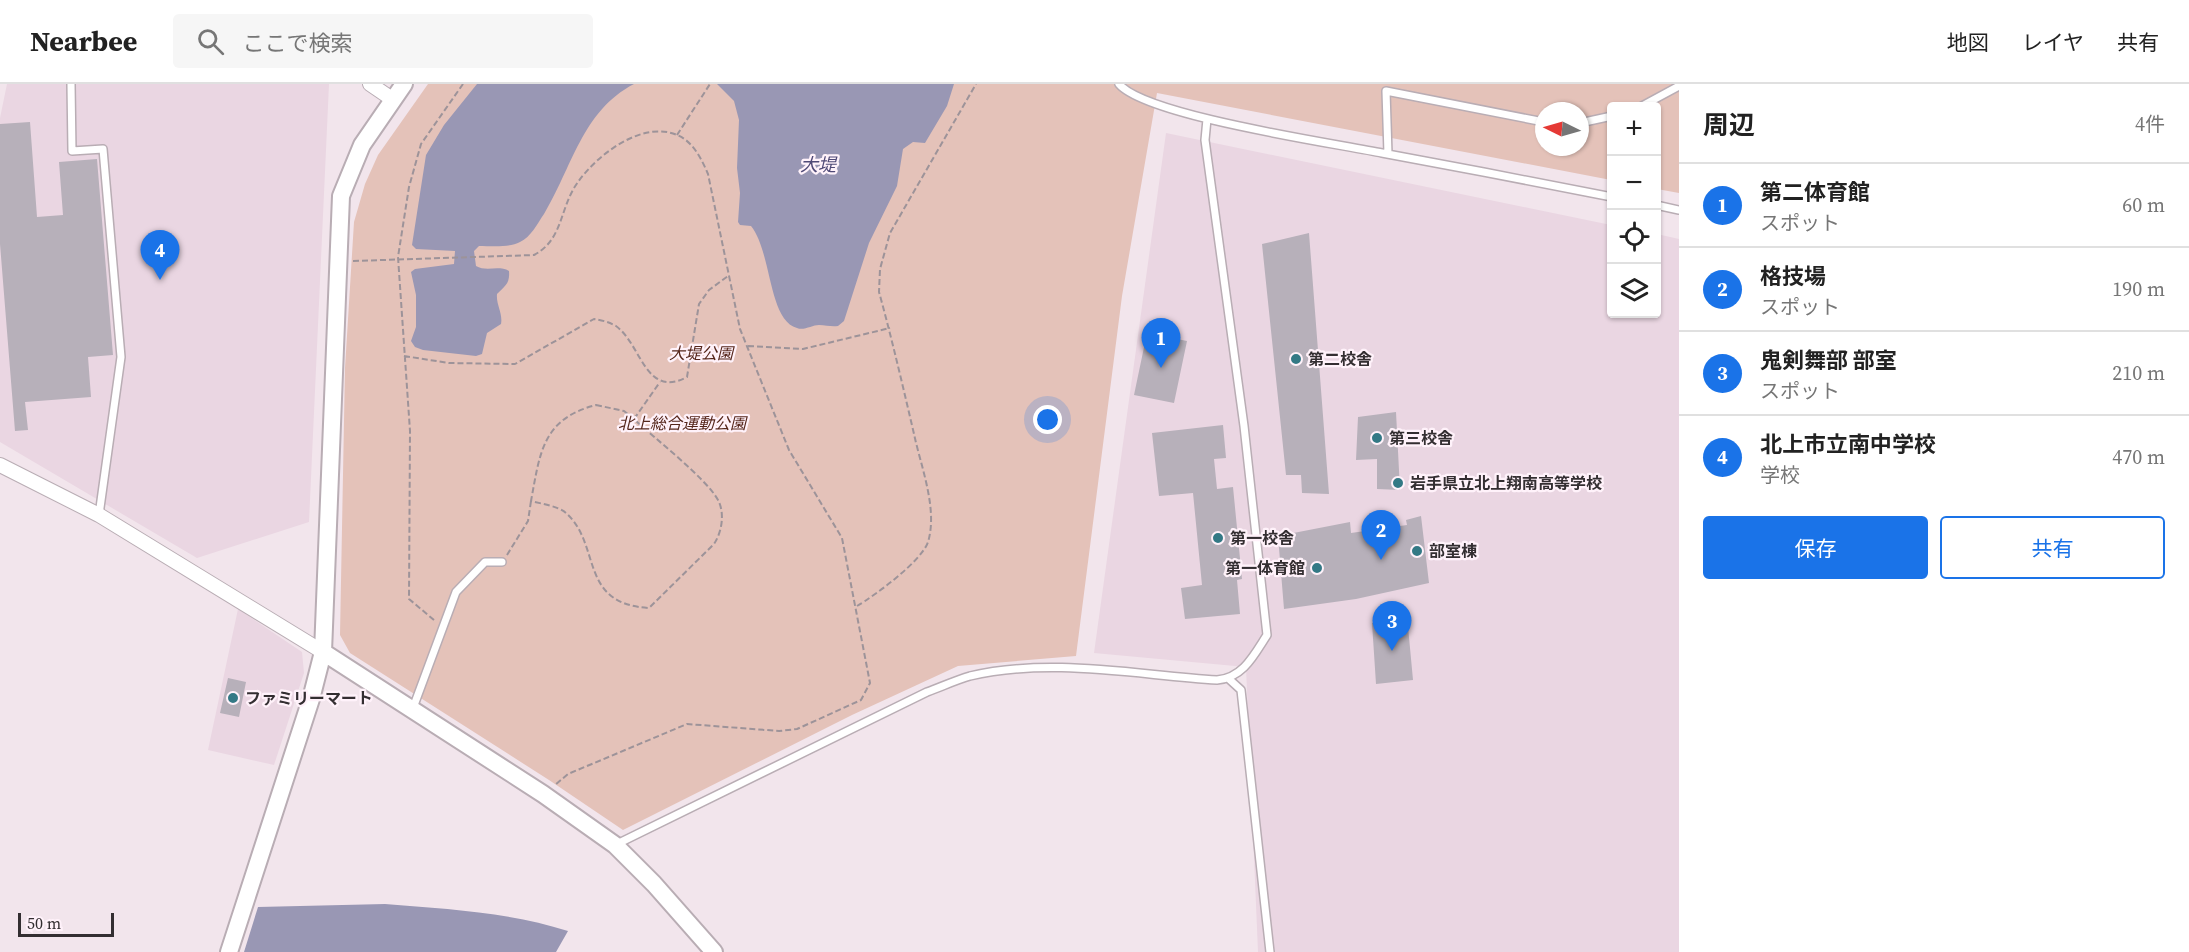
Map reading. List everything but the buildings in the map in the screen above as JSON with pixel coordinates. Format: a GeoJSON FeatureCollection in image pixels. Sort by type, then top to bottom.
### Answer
{"type":"FeatureCollection","features":[{"type":"Feature","properties":{"kind":"street"},"geometry":{"type":"LineString","coordinates":[[370,84],[392,99]]}},
{"type":"Feature","properties":{"kind":"street"},"geometry":{"type":"LineString","coordinates":[[229,952],[324,652],[341,196],[362,145],[404,84]]}},
{"type":"Feature","properties":{"kind":"street"},"geometry":{"type":"LineString","coordinates":[[0,465],[99,515],[324,652],[543,794],[615,845],[654,884],[714,952]]}},
{"type":"Feature","properties":{"kind":"lane"},"geometry":{"type":"LineString","coordinates":[[71,84],[72,151],[103,150],[121,357],[99,515]]}},
{"type":"Feature","properties":{"kind":"lane"},"geometry":{"type":"LineString","coordinates":[[1119,84],[1125,91],[1139,98],[1207,118],[1607,196]]}},
{"type":"Feature","properties":{"kind":"lane"},"geometry":{"type":"LineString","coordinates":[[1649,102],[1679,86]]}},
{"type":"Feature","properties":{"kind":"lane"},"geometry":{"type":"LineString","coordinates":[[1388,154],[1386,91],[1535,120]]}},
{"type":"Feature","properties":{"kind":"lane"},"geometry":{"type":"LineString","coordinates":[[1589,121],[1607,117]]}},
{"type":"Feature","properties":{"kind":"lane"},"geometry":{"type":"LineString","coordinates":[[615,845],[917,698],[969,676],[1016,669],[1072,668],[1229,679],[1246,667],[1267,635],[1244,426],[1205,140],[1207,118]]}},
{"type":"Feature","properties":{"kind":"lane"},"geometry":{"type":"LineString","coordinates":[[1661,207],[1679,210]]}},
{"type":"Feature","properties":{"kind":"lane"},"geometry":{"type":"LineString","coordinates":[[413,710],[456,592],[468,576],[485,562],[502,562]]}},
{"type":"Feature","properties":{"kind":"lane"},"geometry":{"type":"LineString","coordinates":[[1229,679],[1241,690],[1270,952]]}},
{"type":"Feature","properties":{"kind":"path"},"geometry":{"type":"LineString","coordinates":[[444,626],[409,599],[410,431],[398,257],[408,187],[421,144],[463,84]]}},
{"type":"Feature","properties":{"kind":"path"},"geometry":{"type":"LineString","coordinates":[[677,135],[710,84]]}},
{"type":"Feature","properties":{"kind":"path"},"geometry":{"type":"LineString","coordinates":[[856,607],[870,599],[912,562],[927,545],[931,527],[926,488],[890,328],[879,292],[880,269],[890,233],[976,84]]}},
{"type":"Feature","properties":{"kind":"path"},"geometry":{"type":"LineString","coordinates":[[338,262],[398,257],[534,255],[553,241],[565,206],[578,182],[610,149],[629,139],[653,132],[677,135],[701,157],[708,174],[740,329],[789,450],[842,538],[870,683],[861,700],[797,729],[779,731],[687,724],[568,774],[543,794]]}},
{"type":"Feature","properties":{"kind":"path"},"geometry":{"type":"LineString","coordinates":[[404,356],[449,363],[515,364],[594,319],[617,327],[630,341],[647,370],[660,381],[674,384],[687,377],[699,304],[709,290],[729,275]]}},
{"type":"Feature","properties":{"kind":"path"},"geometry":{"type":"LineString","coordinates":[[747,346],[803,349],[890,328]]}},
{"type":"Feature","properties":{"kind":"path"},"geometry":{"type":"LineString","coordinates":[[634,419],[660,381]]}},
{"type":"Feature","properties":{"kind":"path"},"geometry":{"type":"LineString","coordinates":[[502,562],[528,521],[531,501],[545,440],[560,421],[577,410],[596,405],[624,411],[712,491],[722,512],[720,536],[658,601],[649,608],[632,607],[608,593],[595,575],[582,540],[570,517],[565,512],[531,501]]}},
{"type":"Feature","properties":{"kind":"shaded area"},"geometry":{"type":"Polygon","coordinates":[[[7,84],[329,84],[309,522],[197,558],[0,442],[0,118],[7,84]]]}},
{"type":"Feature","properties":{"kind":"shaded area","name":"岩手県立北上翔南高等学校"},"geometry":{"type":"Polygon","coordinates":[[[1166,133],[1607,224],[1607,318],[1661,318],[1661,235],[1679,239],[1679,952],[1258,952],[1246,667],[1094,653],[1166,133]]]}},
{"type":"Feature","properties":{"kind":"shaded area"},"geometry":{"type":"Polygon","coordinates":[[[238,609],[302,652],[304,673],[274,765],[208,750],[238,609]]]}},
{"type":"Feature","properties":{"kind":"green space","name":"大堤公園"},"geometry":{"type":"Polygon","coordinates":[[[428,84],[1679,84],[1679,193],[1661,190],[1661,102],[1607,102],[1607,179],[1157,93],[1122,296],[1076,656],[958,666],[852,715],[623,830],[350,653],[340,635],[345,368],[354,222],[365,184],[378,155],[428,84]]]}},
{"type":"Feature","properties":{"kind":"water"},"geometry":{"type":"Polygon","coordinates":[[[477,84],[634,84],[616,95],[590,125],[534,230],[516,244],[479,246],[474,251],[476,266],[509,271],[509,279],[497,294],[501,324],[487,333],[482,354],[476,356],[423,350],[415,347],[411,341],[416,327],[416,295],[411,272],[415,269],[454,264],[455,251],[416,249],[412,245],[426,155],[444,125],[477,84]]]}},
{"type":"Feature","properties":{"kind":"water","name":"大堤"},"geometry":{"type":"Polygon","coordinates":[[[717,84],[954,84],[947,106],[925,143],[913,142],[903,149],[897,186],[869,243],[844,321],[838,326],[819,325],[800,329],[788,322],[781,312],[775,299],[758,238],[751,226],[740,225],[738,222],[739,120],[734,101],[717,84]]]}},
{"type":"Feature","properties":{"kind":"water"},"geometry":{"type":"Polygon","coordinates":[[[385,904],[500,915],[568,931],[556,952],[244,952],[258,907],[385,904]]]}},
{"type":"Feature","properties":{"kind":"place","name":"北上市立南中学校"},"geometry":{"type":"Point","coordinates":[160,280]}},
{"type":"Feature","properties":{"kind":"place","name":"第二校舎"},"geometry":{"type":"Point","coordinates":[1296,359]}},
{"type":"Feature","properties":{"kind":"place","name":"第二体育館"},"geometry":{"type":"Point","coordinates":[1161,368]}},
{"type":"Feature","properties":{"kind":"place","name":"第三校舎"},"geometry":{"type":"Point","coordinates":[1377,438]}},
{"type":"Feature","properties":{"kind":"place","name":"岩手県立北上翔南高等学校"},"geometry":{"type":"Point","coordinates":[1398,483]}},
{"type":"Feature","properties":{"kind":"place","name":"第一校舎"},"geometry":{"type":"Point","coordinates":[1218,538]}},
{"type":"Feature","properties":{"kind":"place","name":"部室棟"},"geometry":{"type":"Point","coordinates":[1417,551]}},
{"type":"Feature","properties":{"kind":"place","name":"格技場"},"geometry":{"type":"Point","coordinates":[1381,560]}},
{"type":"Feature","properties":{"kind":"place","name":"第一体育館"},"geometry":{"type":"Point","coordinates":[1317,568]}},
{"type":"Feature","properties":{"kind":"place","name":"鬼剣舞部 部室"},"geometry":{"type":"Point","coordinates":[1392,651]}},
{"type":"Feature","properties":{"kind":"place","name":"ファミリーマート"},"geometry":{"type":"Point","coordinates":[233,698]}},
{"type":"Feature","properties":{"kind":"park label","name":"北上総合運動公園"},"geometry":{"type":"Point","coordinates":[682,423]}}]}
